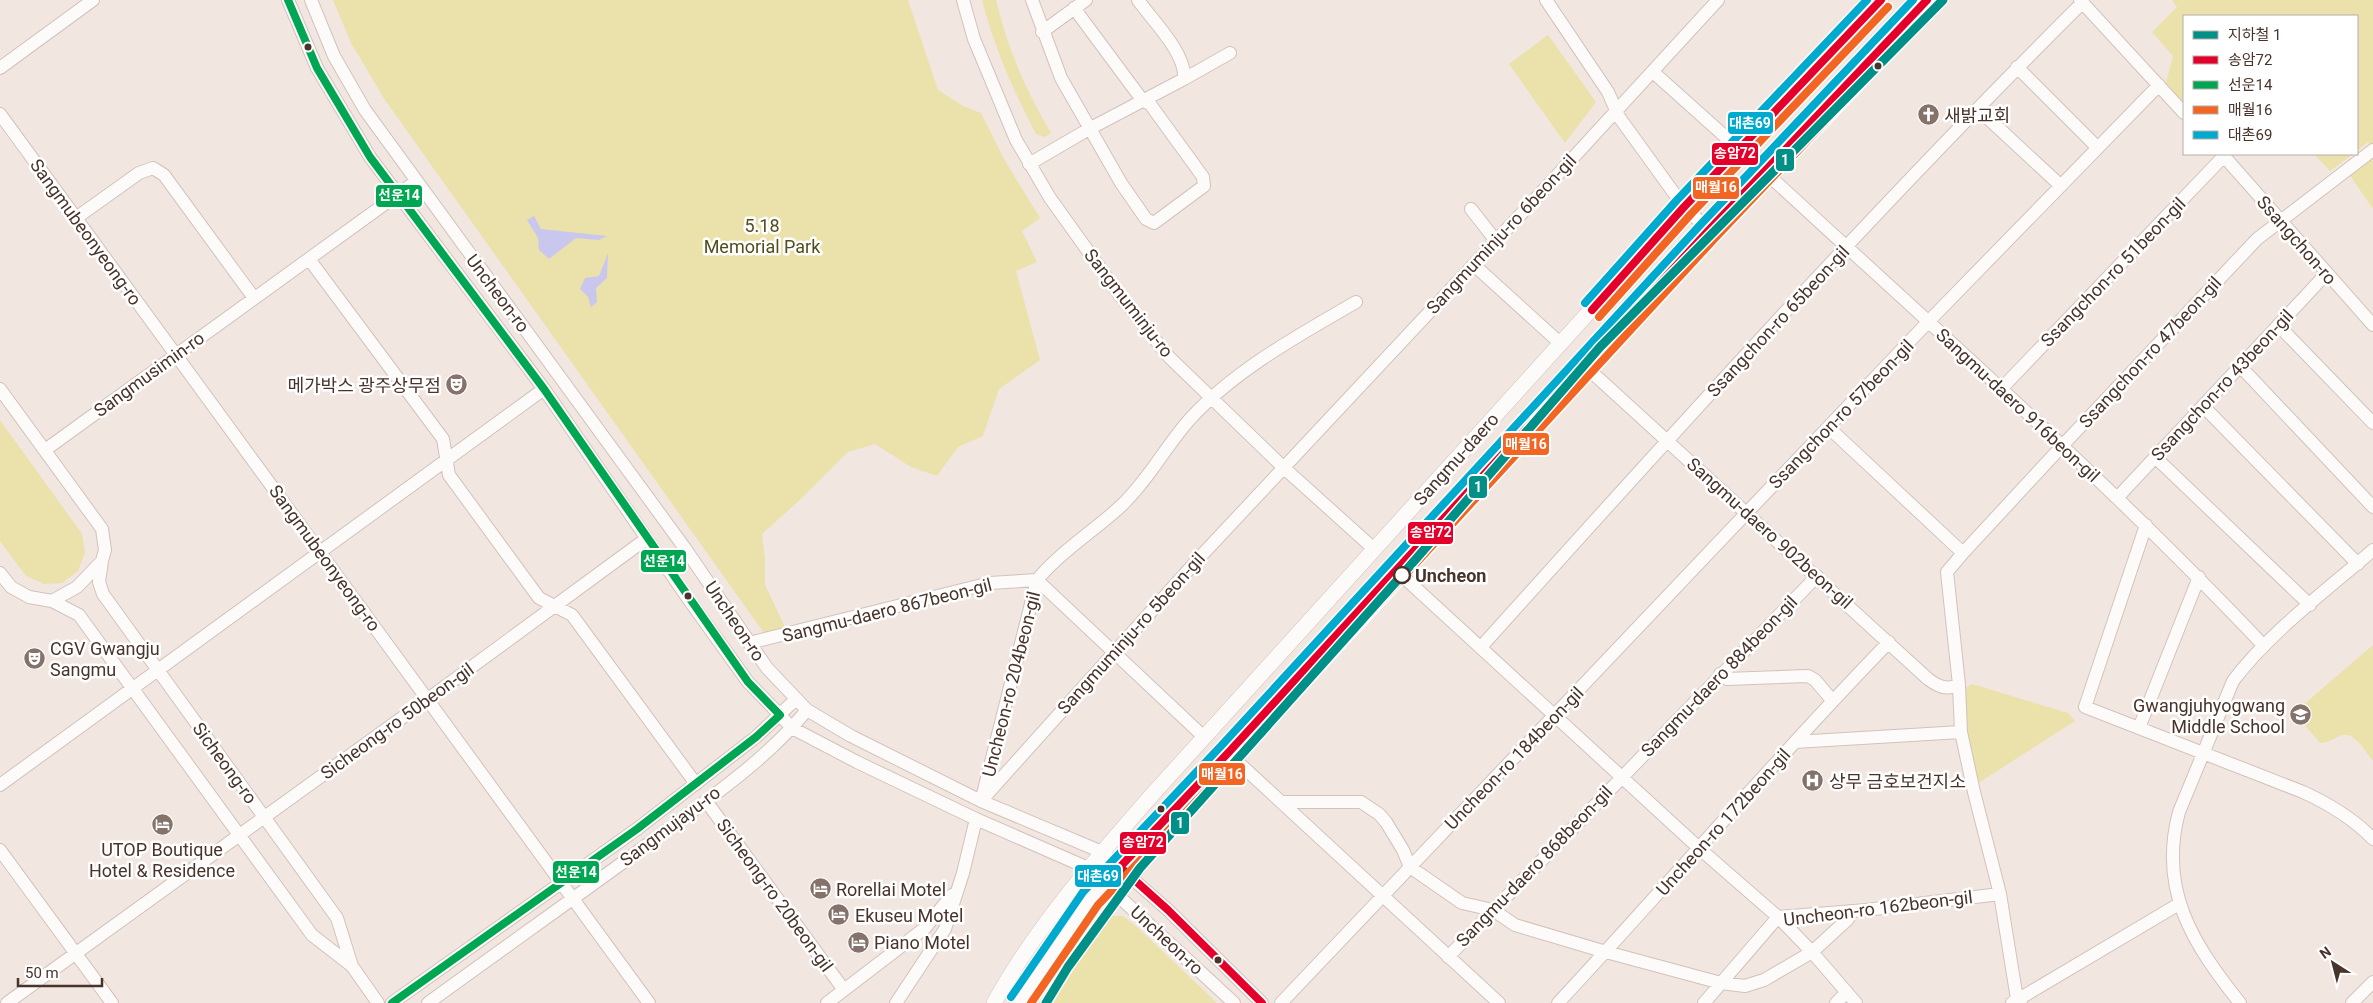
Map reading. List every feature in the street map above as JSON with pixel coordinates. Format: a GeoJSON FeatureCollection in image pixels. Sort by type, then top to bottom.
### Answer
{"type":"FeatureCollection","features":[{"type":"Feature","properties":{"kind":"main road","name":"Sangmu-daero"},"geometry":{"type":"LineString","coordinates":[[994,1003],[1021,959],[1088,868],[1102,852],[1684,207],[1881,0]]}},
{"type":"Feature","properties":{"kind":"main road","name":"Sangmu-daero"},"geometry":{"type":"LineString","coordinates":[[1019,1003],[1075,919],[1106,882],[1228,753],[1709,230],[1927,0]]}},
{"type":"Feature","properties":{"kind":"street"},"geometry":{"type":"LineString","coordinates":[[0,68],[93,0]]}},
{"type":"Feature","properties":{"kind":"street","name":"Uncheon-ro"},"geometry":{"type":"LineString","coordinates":[[288,0],[325,83],[370,157],[544,389],[646,539],[748,682],[792,728],[857,762],[976,819],[1088,868],[1106,882],[1234,1003]]}},
{"type":"Feature","properties":{"kind":"street","name":"Uncheon-ro"},"geometry":{"type":"LineString","coordinates":[[311,0],[334,56],[352,89],[415,182],[600,431],[720,598],[749,644],[795,700],[807,710],[851,736],[981,801],[1102,852],[1168,910],[1262,1003]]}},
{"type":"Feature","properties":{"kind":"street","name":"Sangmuminju-ro"},"geometry":{"type":"LineString","coordinates":[[963,0],[974,39],[1029,164],[1050,198],[1138,318],[1169,357],[1283,467],[1374,550]]}},
{"type":"Feature","properties":{"kind":"street"},"geometry":{"type":"LineString","coordinates":[[1032,0],[1060,78],[1121,183],[1146,219],[1154,223],[1196,194],[1204,186],[1203,177],[1150,104],[1143,101],[1074,8]]}},
{"type":"Feature","properties":{"kind":"street"},"geometry":{"type":"LineString","coordinates":[[1042,32],[1086,0]]}},
{"type":"Feature","properties":{"kind":"street"},"geometry":{"type":"LineString","coordinates":[[1138,0],[1175,49],[1185,70],[1184,79]]}},
{"type":"Feature","properties":{"kind":"street"},"geometry":{"type":"LineString","coordinates":[[1546,0],[1608,92],[1619,117],[1684,207],[1709,230]]}},
{"type":"Feature","properties":{"kind":"street","name":"Sangmuminju-ro 6beon-gil"},"geometry":{"type":"LineString","coordinates":[[1283,467],[1474,265],[1718,0]]}},
{"type":"Feature","properties":{"kind":"street"},"geometry":{"type":"LineString","coordinates":[[2082,1],[2183,112]]}},
{"type":"Feature","properties":{"kind":"street","name":"Ssangchon-ro 65beon-gil"},"geometry":{"type":"LineString","coordinates":[[1481,647],[1667,440],[1978,108],[2082,1]]}},
{"type":"Feature","properties":{"kind":"street"},"geometry":{"type":"LineString","coordinates":[[1029,164],[1089,129],[1230,53]]}},
{"type":"Feature","properties":{"kind":"street"},"geometry":{"type":"LineString","coordinates":[[2017,67],[2098,148]]}},
{"type":"Feature","properties":{"kind":"street"},"geometry":{"type":"LineString","coordinates":[[1653,72],[1739,149]]}},
{"type":"Feature","properties":{"kind":"street","name":"Ssangchon-ro 57beon-gil"},"geometry":{"type":"LineString","coordinates":[[1747,512],[1928,322],[2159,85]]}},
{"type":"Feature","properties":{"kind":"street"},"geometry":{"type":"LineString","coordinates":[[1978,108],[2061,186]]}},
{"type":"Feature","properties":{"kind":"street","name":"Sangmubeonyeong-ro"},"geometry":{"type":"LineString","coordinates":[[0,114],[649,1003]]}},
{"type":"Feature","properties":{"kind":"street","name":"Ssangchon-ro 47beon-gil"},"geometry":{"type":"LineString","coordinates":[[2017,1002],[2000,894],[1961,732],[1959,685],[1947,572],[2062,446],[2257,239],[2373,150]]}},
{"type":"Feature","properties":{"kind":"street","name":"Ssangchon-ro"},"geometry":{"type":"LineString","coordinates":[[2223,155],[2373,325]]}},
{"type":"Feature","properties":{"kind":"street","name":"Ssangchon-ro 51beon-gil"},"geometry":{"type":"LineString","coordinates":[[2002,389],[2223,155]]}},
{"type":"Feature","properties":{"kind":"street"},"geometry":{"type":"LineString","coordinates":[[76,218],[139,173],[153,168],[164,176],[254,298]]}},
{"type":"Feature","properties":{"kind":"street","name":"Sangmu-daero 916beon-gil"},"geometry":{"type":"LineString","coordinates":[[1764,171],[2118,497],[2199,577],[2264,646]]}},
{"type":"Feature","properties":{"kind":"street","name":"Sangmusimin-ro"},"geometry":{"type":"LineString","coordinates":[[45,450],[415,182]]}},
{"type":"Feature","properties":{"kind":"street"},"geometry":{"type":"LineString","coordinates":[[1471,209],[1496,241]]}},
{"type":"Feature","properties":{"kind":"street"},"geometry":{"type":"LineString","coordinates":[[310,259],[442,440],[450,475],[539,598],[554,606]]}},
{"type":"Feature","properties":{"kind":"street"},"geometry":{"type":"LineString","coordinates":[[1474,265],[1561,344]]}},
{"type":"Feature","properties":{"kind":"street","name":"Ssangchon-ro 43beon-gil"},"geometry":{"type":"LineString","coordinates":[[2118,497],[2327,273]]}},
{"type":"Feature","properties":{"kind":"street","name":"Uncheon-ro 204beon-gil"},"geometry":{"type":"LineString","coordinates":[[981,801],[1037,580],[1049,566],[1122,505],[1147,479],[1189,420],[1211,398],[1273,352],[1356,302]]}},
{"type":"Feature","properties":{"kind":"street"},"geometry":{"type":"LineString","coordinates":[[2278,326],[2373,423]]}},
{"type":"Feature","properties":{"kind":"street","name":"Sangmu-daero 902beon-gil"},"geometry":{"type":"LineString","coordinates":[[1585,366],[1936,686],[1948,689],[1959,685]]}},
{"type":"Feature","properties":{"kind":"street"},"geometry":{"type":"LineString","coordinates":[[2240,366],[2373,507]]}},
{"type":"Feature","properties":{"kind":"street","name":"Sicheong-ro"},"geometry":{"type":"LineString","coordinates":[[0,389],[102,529],[105,550],[99,582],[103,594],[337,918],[352,966]]}},
{"type":"Feature","properties":{"kind":"street"},"geometry":{"type":"LineString","coordinates":[[0,785],[544,389]]}},
{"type":"Feature","properties":{"kind":"street"},"geometry":{"type":"LineString","coordinates":[[2203,406],[2358,564]]}},
{"type":"Feature","properties":{"kind":"street"},"geometry":{"type":"LineString","coordinates":[[1828,427],[1963,553]]}},
{"type":"Feature","properties":{"kind":"street"},"geometry":{"type":"LineString","coordinates":[[2155,457],[2310,605]]}},
{"type":"Feature","properties":{"kind":"street","name":"Sangmuminju-ro 5beon-gil"},"geometry":{"type":"LineString","coordinates":[[981,801],[1283,467]]}},
{"type":"Feature","properties":{"kind":"street","name":"Uncheon-ro 184beon-gil"},"geometry":{"type":"LineString","coordinates":[[1281,1003],[1747,512]]}},
{"type":"Feature","properties":{"kind":"street"},"geometry":{"type":"LineString","coordinates":[[2146,525],[2085,707],[2303,792],[2331,806],[2358,824],[2373,839]]}},
{"type":"Feature","properties":{"kind":"street","name":"Sicheong-ro 50beon-gil"},"geometry":{"type":"LineString","coordinates":[[7,1003],[646,539]]}},
{"type":"Feature","properties":{"kind":"street"},"geometry":{"type":"LineString","coordinates":[[2240,1003],[2204,955],[2179,904],[2173,874],[2175,825],[2233,681],[2264,646],[2373,550]]}},
{"type":"Feature","properties":{"kind":"street"},"geometry":{"type":"LineString","coordinates":[[52,601],[77,587],[102,561]]}},
{"type":"Feature","properties":{"kind":"street"},"geometry":{"type":"LineString","coordinates":[[1396,570],[1700,849],[1778,917],[1812,952],[1856,1003]]}},
{"type":"Feature","properties":{"kind":"street","name":"Sicheong-ro"},"geometry":{"type":"LineString","coordinates":[[0,573],[11,587],[29,597],[52,601],[79,615],[312,935],[352,966],[378,1003]]}},
{"type":"Feature","properties":{"kind":"street","name":"Sangmu-daero 884beon-gil"},"geometry":{"type":"LineString","coordinates":[[1621,776],[1817,576]]}},
{"type":"Feature","properties":{"kind":"street"},"geometry":{"type":"LineString","coordinates":[[2139,728],[2199,577]]}},
{"type":"Feature","properties":{"kind":"street"},"geometry":{"type":"LineString","coordinates":[[1037,580],[1204,737]]}},
{"type":"Feature","properties":{"kind":"street","name":"Sangmu-daero 867beon-gil"},"geometry":{"type":"LineString","coordinates":[[749,644],[990,583],[1037,580]]}},
{"type":"Feature","properties":{"kind":"street","name":"Sangmujayu-ro"},"geometry":{"type":"LineString","coordinates":[[554,606],[572,615],[696,784]]}},
{"type":"Feature","properties":{"kind":"street","name":"Uncheon-ro 172beon-gil"},"geometry":{"type":"LineString","coordinates":[[1558,1003],[1700,849],[1832,700],[1888,642]]}},
{"type":"Feature","properties":{"kind":"street"},"geometry":{"type":"LineString","coordinates":[[1720,674],[1726,679],[1808,676],[1815,680],[1832,700]]}},
{"type":"Feature","properties":{"kind":"street","name":"Sangmujayu-ro"},"geometry":{"type":"LineString","coordinates":[[392,1003],[696,784],[756,738],[795,700]]}},
{"type":"Feature","properties":{"kind":"street","name":"Sangmujayu-ro"},"geometry":{"type":"LineString","coordinates":[[428,1003],[706,801],[792,728],[807,710]]}},
{"type":"Feature","properties":{"kind":"street"},"geometry":{"type":"LineString","coordinates":[[1795,742],[1961,732]]}},
{"type":"Feature","properties":{"kind":"street","name":"Sangmu-daero 868beon-gil"},"geometry":{"type":"LineString","coordinates":[[1228,753],[1499,1003]]}},
{"type":"Feature","properties":{"kind":"street","name":"Sangmu-daero 868beon-gil"},"geometry":{"type":"LineString","coordinates":[[1448,957],[1621,776]]}},
{"type":"Feature","properties":{"kind":"street","name":"Sicheong-ro 20beon-gil"},"geometry":{"type":"LineString","coordinates":[[706,801],[844,990]]}},
{"type":"Feature","properties":{"kind":"street"},"geometry":{"type":"LineString","coordinates":[[1280,802],[1361,802],[1380,814],[1403,850],[1410,867],[1462,903],[1494,910],[1515,925],[1722,983],[1744,986],[1757,982],[1812,952],[1848,919],[1850,911]]}},
{"type":"Feature","properties":{"kind":"street"},"geometry":{"type":"LineString","coordinates":[[896,1003],[945,929],[969,854],[976,819]]}},
{"type":"Feature","properties":{"kind":"street"},"geometry":{"type":"LineString","coordinates":[[0,850],[112,1003]]}},
{"type":"Feature","properties":{"kind":"street","name":"Sicheong-ro 20beon-gil"},"geometry":{"type":"LineString","coordinates":[[827,1003],[925,928],[957,890]]}},
{"type":"Feature","properties":{"kind":"street","name":"Uncheon-ro 162beon-gil"},"geometry":{"type":"LineString","coordinates":[[1708,1001],[1778,917],[2000,894]]}},
{"type":"Feature","properties":{"kind":"street"},"geometry":{"type":"LineString","coordinates":[[2017,1002],[2179,904]]}},
{"type":"Feature","properties":{"kind":"street"},"geometry":{"type":"LineString","coordinates":[[2352,1003],[2373,982]]}},
{"type":"Feature","properties":{"kind":"street"},"geometry":{"type":"LineString","coordinates":[[1836,1003],[1847,992]]}},
{"type":"Feature","properties":{"kind":"green space","name":"5.18 Memorial Park"},"geometry":{"type":"Polygon","coordinates":[[[333,0],[908,0],[938,90],[963,106],[981,113],[1005,161],[1040,218],[1022,231],[1037,262],[1016,271],[1040,360],[999,389],[983,436],[958,447],[937,476],[911,467],[875,444],[848,452],[802,498],[762,534],[765,558],[765,585],[785,627],[764,633],[385,100],[351,43],[333,0]]]}},
{"type":"Feature","properties":{"kind":"green space"},"geometry":{"type":"Polygon","coordinates":[[[982,0],[996,0],[1018,68],[1033,101],[1051,133],[1044,137],[1036,134],[1012,85],[992,35],[982,0]]]}},
{"type":"Feature","properties":{"kind":"green space"},"geometry":{"type":"Polygon","coordinates":[[[2172,0],[2373,0],[2373,148],[2368,142],[2358,150],[2358,15],[2183,15],[2183,103],[2166,83],[2173,56],[2152,32],[2177,7],[2172,0]]]}},
{"type":"Feature","properties":{"kind":"green space"},"geometry":{"type":"Polygon","coordinates":[[[1548,35],[1596,102],[1565,143],[1509,64],[1548,35]]]}},
{"type":"Feature","properties":{"kind":"green space"},"geometry":{"type":"Polygon","coordinates":[[[2315,155],[2352,155],[2330,171],[2315,155]]]}},
{"type":"Feature","properties":{"kind":"green space"},"geometry":{"type":"Polygon","coordinates":[[[2373,155],[2373,209],[2349,174],[2373,155]]]}},
{"type":"Feature","properties":{"kind":"green space"},"geometry":{"type":"Polygon","coordinates":[[[0,420],[82,534],[85,553],[78,571],[62,583],[44,584],[26,576],[0,541],[0,420]]]}},
{"type":"Feature","properties":{"kind":"green space"},"geometry":{"type":"Polygon","coordinates":[[[2373,645],[2373,761],[2356,740],[2347,735],[2320,743],[2294,713],[2373,645]]]}},
{"type":"Feature","properties":{"kind":"green space"},"geometry":{"type":"Polygon","coordinates":[[[1972,684],[2068,713],[2075,721],[1980,782],[1971,761],[1965,725],[1964,689],[1972,684]]]}},
{"type":"Feature","properties":{"kind":"green space"},"geometry":{"type":"Polygon","coordinates":[[[1110,916],[1123,916],[1137,927],[1217,1003],[1039,1003],[1078,944],[1110,916]]]}},
{"type":"Feature","properties":{"kind":"water"},"geometry":{"type":"Polygon","coordinates":[[[534,216],[541,229],[607,236],[599,240],[576,238],[549,259],[539,250],[538,238],[527,220],[534,216]]]}},
{"type":"Feature","properties":{"kind":"water"},"geometry":{"type":"Polygon","coordinates":[[[608,253],[607,278],[596,288],[597,302],[591,307],[588,297],[580,289],[585,278],[599,276],[608,253]]]}},
{"type":"Feature","properties":{"kind":"metro line","name":"1"},"geometry":{"type":"LineString","coordinates":[[1046,1003],[1068,967],[1140,868],[1402,575],[1600,347],[1943,0]]}},
{"type":"Feature","properties":{"kind":"transit line","name":"선운14"},"geometry":{"type":"LineString","coordinates":[[288,0],[317,68],[370,157],[544,389],[748,682],[780,715],[756,737],[637,829],[392,1003]]}},
{"type":"Feature","properties":{"kind":"transit line","name":"대촌69"},"geometry":{"type":"LineString","coordinates":[[1585,303],[1677,200],[1867,0]]}},
{"type":"Feature","properties":{"kind":"transit line","name":"송암72"},"geometry":{"type":"LineString","coordinates":[[1592,310],[1684,207],[1881,0]]}},
{"type":"Feature","properties":{"kind":"transit line","name":"대촌69"},"geometry":{"type":"LineString","coordinates":[[1011,997],[1083,892],[1221,746],[1702,223],[1913,0]]}},
{"type":"Feature","properties":{"kind":"transit line","name":"송암72"},"geometry":{"type":"LineString","coordinates":[[1262,1003],[1168,910],[1120,867],[1228,753],[1709,230],[1927,0]]}},
{"type":"Feature","properties":{"kind":"transit line","name":"매월16"},"geometry":{"type":"LineString","coordinates":[[1599,317],[1691,214],[1888,7]]}},
{"type":"Feature","properties":{"kind":"transit line","name":"매월16"},"geometry":{"type":"LineString","coordinates":[[1031,1003],[1098,905],[1235,760],[1716,237],[1934,7]]}},
{"type":"Feature","properties":{"kind":"place","name":"새밝교회"},"geometry":{"type":"Point","coordinates":[1928,115]}},
{"type":"Feature","properties":{"kind":"place","name":"메가박스 광주상무점"},"geometry":{"type":"Point","coordinates":[457,385]}},
{"type":"Feature","properties":{"kind":"place","name":"Uncheon"},"geometry":{"type":"Point","coordinates":[1402,575]}},
{"type":"Feature","properties":{"kind":"place","name":"CGV Gwangju Sangmu"},"geometry":{"type":"Point","coordinates":[34,658]}},
{"type":"Feature","properties":{"kind":"place","name":"Gwangjuhyogwang Middle School"},"geometry":{"type":"Point","coordinates":[2301,715]}},
{"type":"Feature","properties":{"kind":"place","name":"상무 금호보건지소"},"geometry":{"type":"Point","coordinates":[1813,781]}},
{"type":"Feature","properties":{"kind":"place","name":"UTOP Boutique Hotel & Residence"},"geometry":{"type":"Point","coordinates":[162,824]}},
{"type":"Feature","properties":{"kind":"place","name":"Rorellai Motel"},"geometry":{"type":"Point","coordinates":[820,889]}},
{"type":"Feature","properties":{"kind":"place","name":"Ekuseu Motel"},"geometry":{"type":"Point","coordinates":[839,915]}},
{"type":"Feature","properties":{"kind":"place","name":"Piano Motel"},"geometry":{"type":"Point","coordinates":[858,942]}}]}
